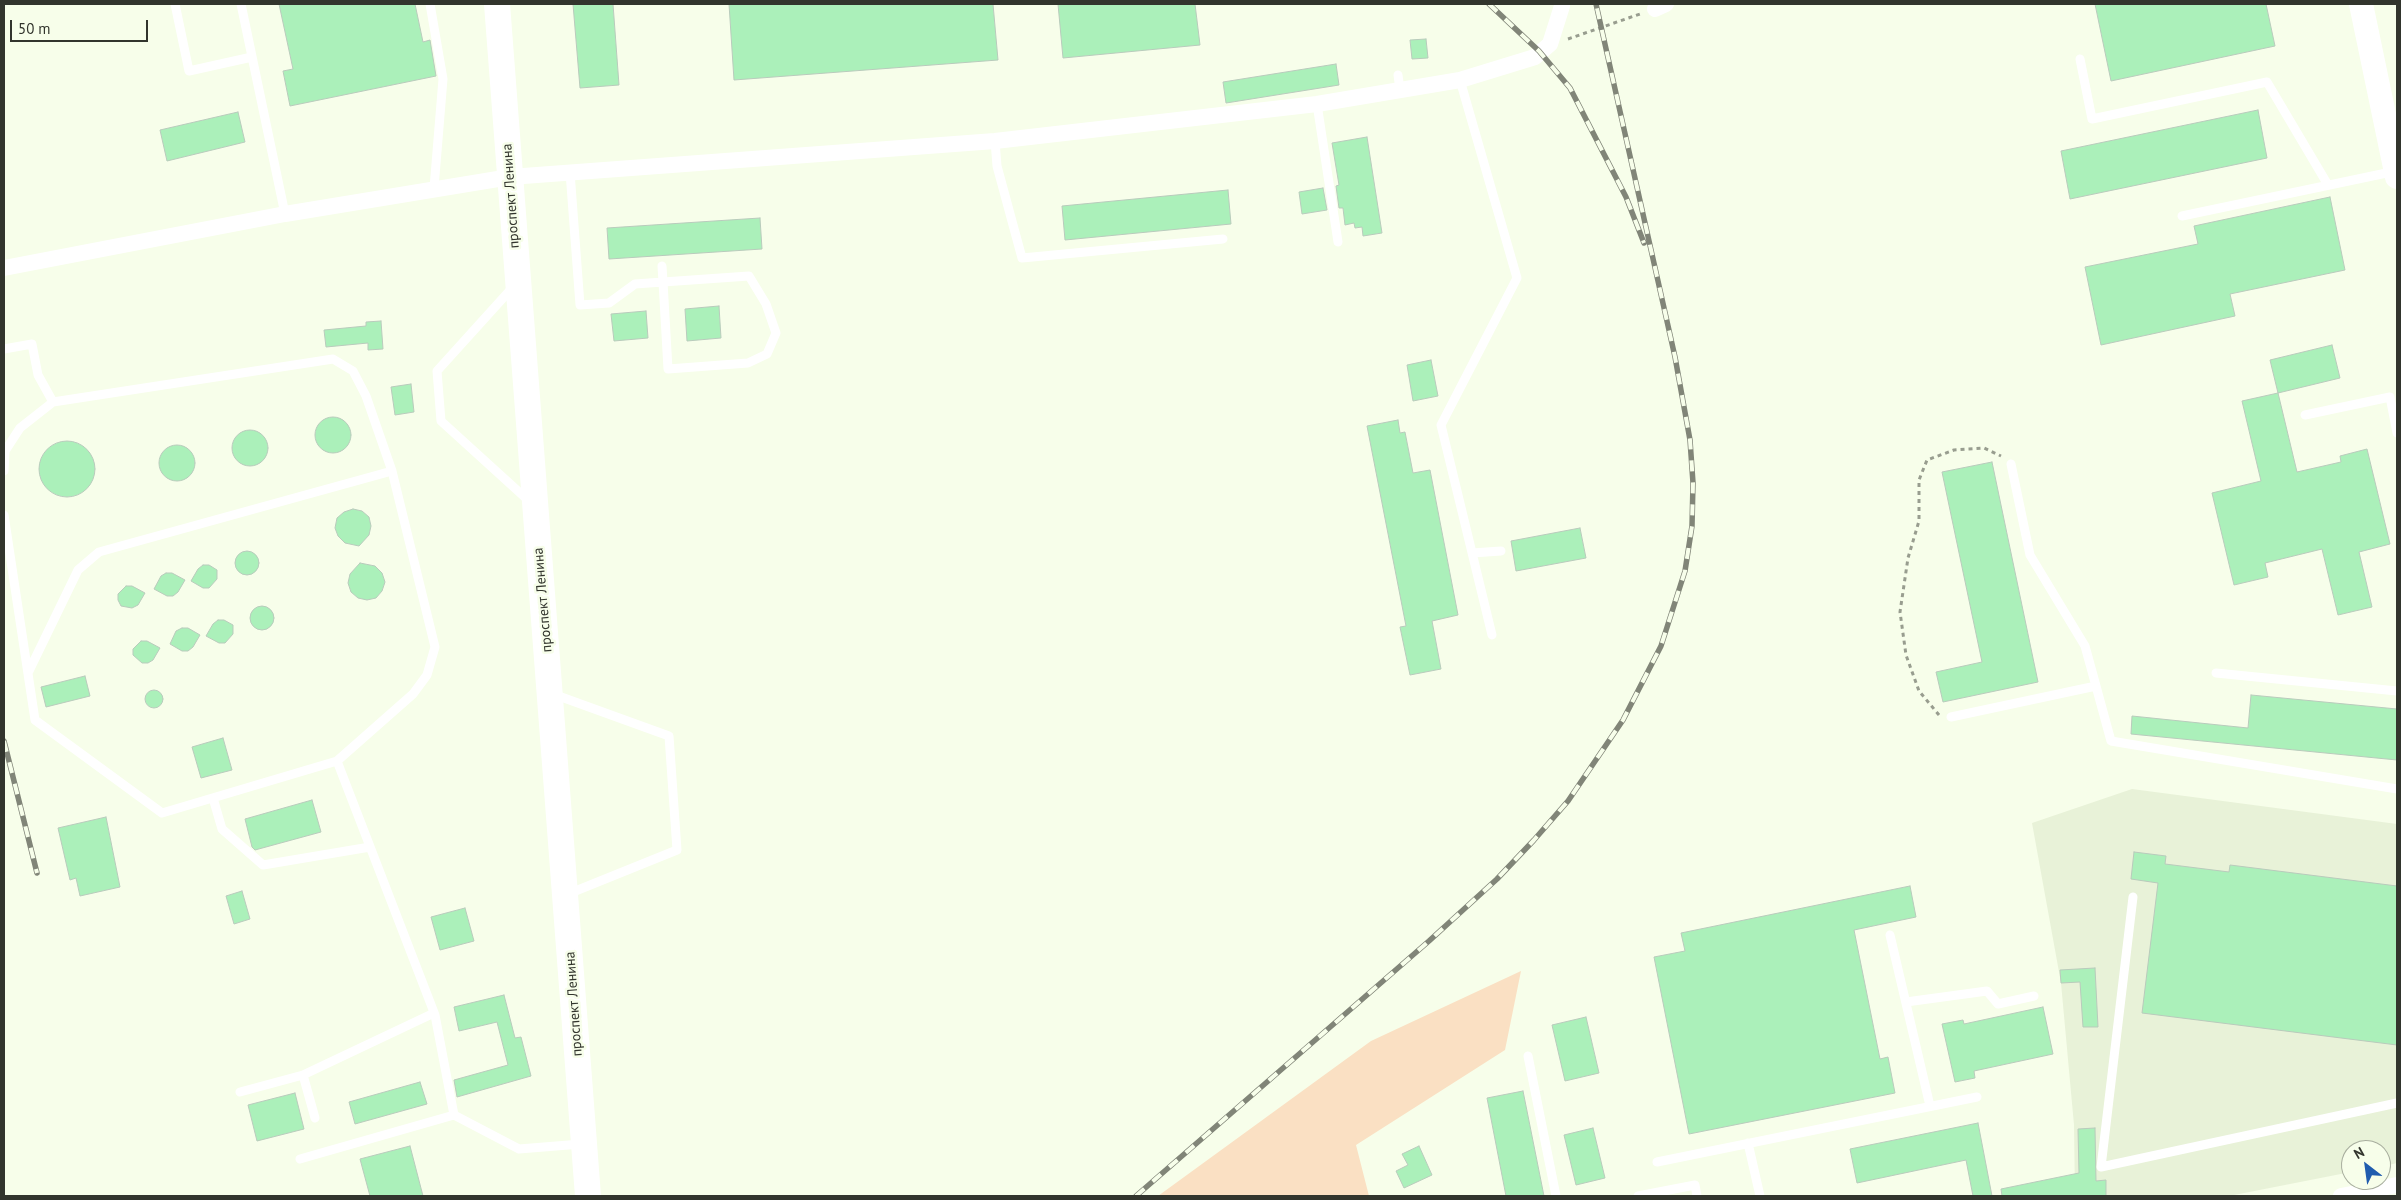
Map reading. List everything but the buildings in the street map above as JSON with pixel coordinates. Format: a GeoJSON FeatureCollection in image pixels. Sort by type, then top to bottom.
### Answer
{"type":"FeatureCollection","features":[{"type":"Feature","properties":{"kind":"main road","name":"проспект Ленина"},"geometry":{"type":"LineString","coordinates":[[497,4],[588,1196]]}},
{"type":"Feature","properties":{"kind":"main road"},"geometry":{"type":"LineString","coordinates":[[2361,4],[2397,174]]}},
{"type":"Feature","properties":{"kind":"street"},"geometry":{"type":"LineString","coordinates":[[4,268],[285,214],[384,200],[434,188],[510,177],[995,141],[1316,104],[1399,82],[1460,80],[1535,58],[1550,44],[1562,6]]}},
{"type":"Feature","properties":{"kind":"street"},"geometry":{"type":"LineString","coordinates":[[2341,1196],[2397,1185]]}},
{"type":"Feature","properties":{"kind":"lane"},"geometry":{"type":"LineString","coordinates":[[174,4],[189,71],[252,57]]}},
{"type":"Feature","properties":{"kind":"lane"},"geometry":{"type":"LineString","coordinates":[[241,4],[285,214]]}},
{"type":"Feature","properties":{"kind":"lane"},"geometry":{"type":"LineString","coordinates":[[430,4],[443,79],[434,188]]}},
{"type":"Feature","properties":{"kind":"lane"},"geometry":{"type":"LineString","coordinates":[[2080,59],[2092,118],[2267,82],[2328,186]]}},
{"type":"Feature","properties":{"kind":"lane"},"geometry":{"type":"LineString","coordinates":[[1460,80],[1518,278],[1441,425],[1492,636]]}},
{"type":"Feature","properties":{"kind":"lane"},"geometry":{"type":"LineString","coordinates":[[1316,104],[1338,242]]}},
{"type":"Feature","properties":{"kind":"lane"},"geometry":{"type":"LineString","coordinates":[[995,141],[997,166],[1022,258],[1223,239]]}},
{"type":"Feature","properties":{"kind":"lane"},"geometry":{"type":"LineString","coordinates":[[570,172],[580,305],[609,302],[635,284],[663,282],[749,276],[766,304],[776,333],[767,354],[748,363],[668,369],[663,282],[662,266]]}},
{"type":"Feature","properties":{"kind":"lane"},"geometry":{"type":"LineString","coordinates":[[2182,216],[2397,174]]}},
{"type":"Feature","properties":{"kind":"lane"},"geometry":{"type":"LineString","coordinates":[[518,282],[437,371],[440,413],[441,421],[535,506]]}},
{"type":"Feature","properties":{"kind":"lane"},"geometry":{"type":"LineString","coordinates":[[4,350],[32,344],[38,375],[53,402]]}},
{"type":"Feature","properties":{"kind":"lane"},"geometry":{"type":"LineString","coordinates":[[4,471],[5,451],[20,428],[53,402],[333,359],[353,371],[366,396],[392,471],[435,647],[428,675],[414,694],[337,761],[162,813],[35,720],[4,515]]}},
{"type":"Feature","properties":{"kind":"lane"},"geometry":{"type":"LineString","coordinates":[[2305,415],[2390,397],[2397,433]]}},
{"type":"Feature","properties":{"kind":"lane"},"geometry":{"type":"LineString","coordinates":[[2011,464],[2030,555],[2085,646],[2111,741],[2397,789]]}},
{"type":"Feature","properties":{"kind":"lane"},"geometry":{"type":"LineString","coordinates":[[28,673],[78,570],[99,552],[392,471]]}},
{"type":"Feature","properties":{"kind":"lane"},"geometry":{"type":"LineString","coordinates":[[1472,552],[1501,551]]}},
{"type":"Feature","properties":{"kind":"lane"},"geometry":{"type":"LineString","coordinates":[[2216,673],[2397,691]]}},
{"type":"Feature","properties":{"kind":"lane"},"geometry":{"type":"LineString","coordinates":[[1951,717],[2096,686]]}},
{"type":"Feature","properties":{"kind":"lane"},"geometry":{"type":"LineString","coordinates":[[550,693],[669,736],[678,850],[566,895]]}},
{"type":"Feature","properties":{"kind":"lane"},"geometry":{"type":"LineString","coordinates":[[337,761],[434,1013],[454,1115]]}},
{"type":"Feature","properties":{"kind":"lane"},"geometry":{"type":"LineString","coordinates":[[212,798],[222,828],[263,865],[370,847]]}},
{"type":"Feature","properties":{"kind":"lane"},"geometry":{"type":"LineString","coordinates":[[2133,897],[2101,1167],[2397,1103]]}},
{"type":"Feature","properties":{"kind":"lane"},"geometry":{"type":"LineString","coordinates":[[1890,936],[1930,1106]]}},
{"type":"Feature","properties":{"kind":"lane"},"geometry":{"type":"LineString","coordinates":[[1906,1002],[1987,991],[1998,1004],[2034,996]]}},
{"type":"Feature","properties":{"kind":"lane"},"geometry":{"type":"LineString","coordinates":[[240,1092],[303,1075],[434,1013]]}},
{"type":"Feature","properties":{"kind":"lane"},"geometry":{"type":"LineString","coordinates":[[1528,1056],[1556,1196]]}},
{"type":"Feature","properties":{"kind":"lane"},"geometry":{"type":"LineString","coordinates":[[303,1075],[314,1118]]}},
{"type":"Feature","properties":{"kind":"lane"},"geometry":{"type":"LineString","coordinates":[[1657,1162],[1977,1097]]}},
{"type":"Feature","properties":{"kind":"lane"},"geometry":{"type":"LineString","coordinates":[[300,1159],[454,1115],[519,1148],[584,1144]]}},
{"type":"Feature","properties":{"kind":"lane"},"geometry":{"type":"LineString","coordinates":[[1748,1143],[1760,1196]]}},
{"type":"Feature","properties":{"kind":"lane"},"geometry":{"type":"LineString","coordinates":[[1638,1196],[1695,1185],[1697,1196]]}},
{"type":"Feature","properties":{"kind":"path"},"geometry":{"type":"LineString","coordinates":[[1550,44],[1661,6]]}},
{"type":"Feature","properties":{"kind":"path"},"geometry":{"type":"LineString","coordinates":[[1951,717],[1940,717],[1919,691],[1906,655],[1900,612],[1908,558],[1919,521],[1919,480],[1926,460],[1954,450],[1984,448],[2011,464]]}},
{"type":"Feature","properties":{"kind":"shaded area"},"geometry":{"type":"Polygon","coordinates":[[[2132,789],[2397,824],[2397,1163],[2391,1164],[2391,1140],[2341,1140],[2341,1174],[2229,1196],[2075,1196],[2074,1125],[2061,983],[2032,823],[2132,789]]]}},
{"type":"Feature","properties":{"kind":"shaded area"},"geometry":{"type":"Polygon","coordinates":[[[1521,971],[1505,1050],[1356,1145],[1369,1196],[1158,1196],[1371,1041],[1521,971]]]}},
{"type":"Feature","properties":{"kind":"railway"},"geometry":{"type":"LineString","coordinates":[[1489,4],[1539,51],[1570,88],[1626,197],[1644,243]]}},
{"type":"Feature","properties":{"kind":"railway"},"geometry":{"type":"LineString","coordinates":[[1136,1196],[1429,941],[1497,879],[1568,801],[1623,720],[1661,646],[1685,571],[1692,526],[1693,483],[1690,440],[1675,357],[1596,4]]}},
{"type":"Feature","properties":{"kind":"railway"},"geometry":{"type":"LineString","coordinates":[[4,741],[37,873]]}}]}
